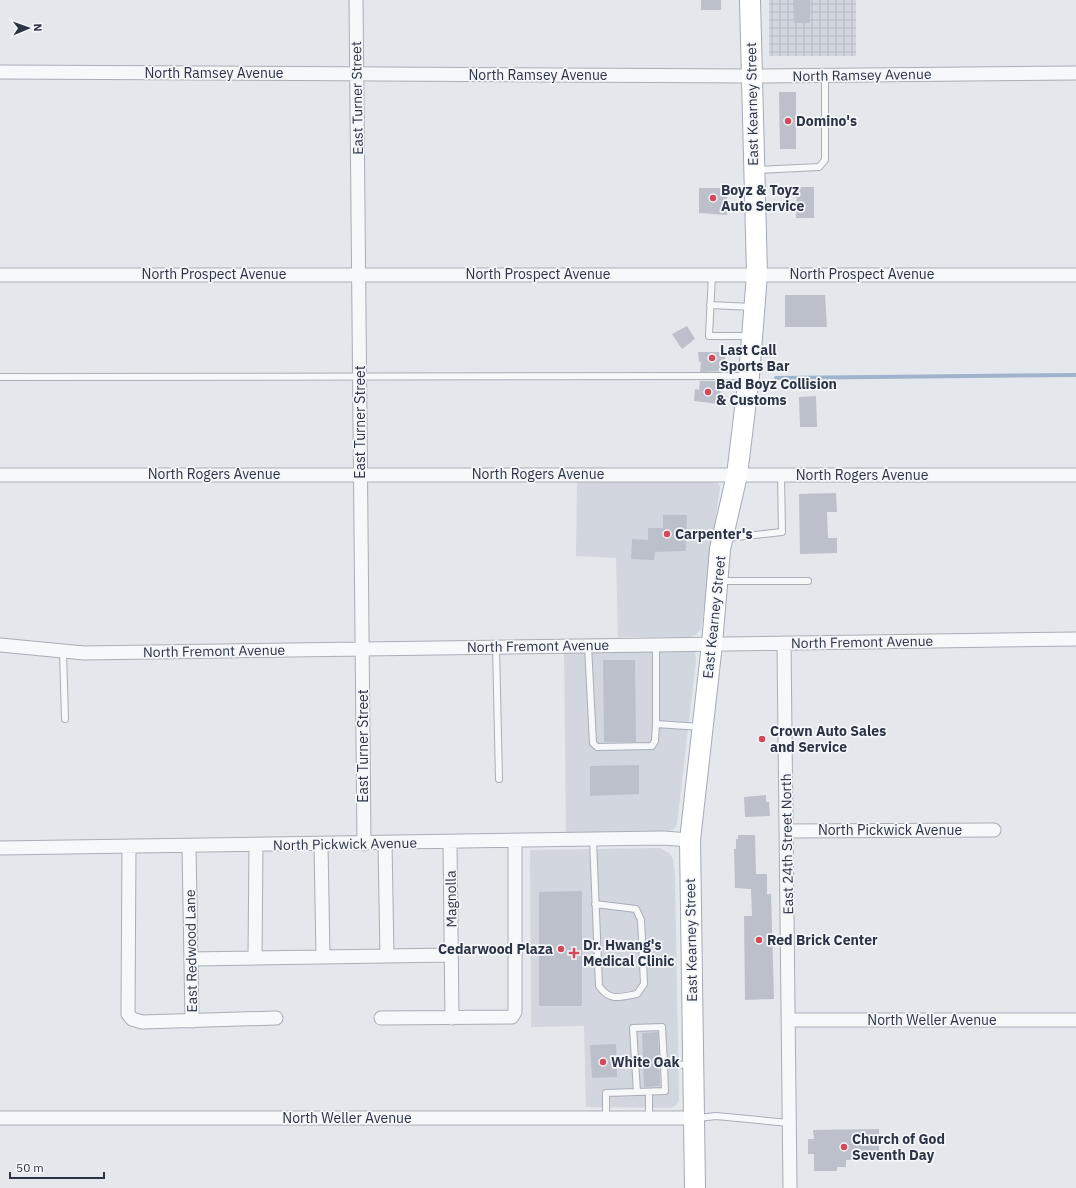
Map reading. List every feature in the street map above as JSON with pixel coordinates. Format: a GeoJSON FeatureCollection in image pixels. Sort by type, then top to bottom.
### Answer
{"type":"FeatureCollection","features":[{"type":"Feature","properties":{"kind":"main road","name":"East Kearney Street"},"geometry":{"type":"LineString","coordinates":[[695,1188],[690,840],[723,539],[737,475],[749,376],[757,274],[750,0]]}},
{"type":"Feature","properties":{"kind":"street","name":"East Turner Street"},"geometry":{"type":"LineString","coordinates":[[356,0],[360,273],[359,474],[363,648],[364,844]]}},
{"type":"Feature","properties":{"kind":"street","name":"North Ramsey Avenue"},"geometry":{"type":"LineString","coordinates":[[0,72],[751,76],[1076,73]]}},
{"type":"Feature","properties":{"kind":"street","name":"North Prospect Avenue"},"geometry":{"type":"LineString","coordinates":[[0,275],[360,273],[1076,275]]}},
{"type":"Feature","properties":{"kind":"street","name":"North Rogers Avenue"},"geometry":{"type":"LineString","coordinates":[[0,475],[1076,475]]}},
{"type":"Feature","properties":{"kind":"street","name":"North Fremont Avenue"},"geometry":{"type":"LineString","coordinates":[[0,645],[84,653],[1076,639]]}},
{"type":"Feature","properties":{"kind":"street","name":"East 24th Street North"},"geometry":{"type":"LineString","coordinates":[[784,643],[790,1188]]}},
{"type":"Feature","properties":{"kind":"street","name":"North Pickwick Avenue"},"geometry":{"type":"LineString","coordinates":[[787,831],[994,830]]}},
{"type":"Feature","properties":{"kind":"street","name":"North Pickwick Avenue"},"geometry":{"type":"LineString","coordinates":[[0,848],[364,844],[663,838],[690,840]]}},
{"type":"Feature","properties":{"kind":"street"},"geometry":{"type":"LineString","coordinates":[[381,1018],[512,1017],[515,1012],[515,841]]}},
{"type":"Feature","properties":{"kind":"street","name":"Magnolla"},"geometry":{"type":"LineString","coordinates":[[450,842],[452,1018]]}},
{"type":"Feature","properties":{"kind":"street"},"geometry":{"type":"LineString","coordinates":[[385,843],[387,956]]}},
{"type":"Feature","properties":{"kind":"street"},"geometry":{"type":"LineString","coordinates":[[321,844],[323,957]]}},
{"type":"Feature","properties":{"kind":"street"},"geometry":{"type":"LineString","coordinates":[[255,958],[256,845]]}},
{"type":"Feature","properties":{"kind":"street"},"geometry":{"type":"LineString","coordinates":[[129,846],[128,1014],[132,1019],[142,1022],[192,1020]]}},
{"type":"Feature","properties":{"kind":"street","name":"East Redwood Lane"},"geometry":{"type":"LineString","coordinates":[[189,846],[192,1020],[276,1018]]}},
{"type":"Feature","properties":{"kind":"street"},"geometry":{"type":"LineString","coordinates":[[191,959],[451,956]]}},
{"type":"Feature","properties":{"kind":"street","name":"North Weller Avenue"},"geometry":{"type":"LineString","coordinates":[[789,1020],[1076,1020]]}},
{"type":"Feature","properties":{"kind":"street","name":"North Weller Avenue"},"geometry":{"type":"LineString","coordinates":[[0,1118],[694,1118]]}},
{"type":"Feature","properties":{"kind":"lane"},"geometry":{"type":"LineString","coordinates":[[754,170],[819,167],[825,160],[825,75]]}},
{"type":"Feature","properties":{"kind":"lane"},"geometry":{"type":"LineString","coordinates":[[712,274],[708,336],[752,336]]}},
{"type":"Feature","properties":{"kind":"lane"},"geometry":{"type":"LineString","coordinates":[[710,305],[754,308]]}},
{"type":"Feature","properties":{"kind":"lane"},"geometry":{"type":"LineString","coordinates":[[0,376],[749,376]]}},
{"type":"Feature","properties":{"kind":"lane"},"geometry":{"type":"LineString","coordinates":[[723,539],[782,532],[781,475]]}},
{"type":"Feature","properties":{"kind":"lane"},"geometry":{"type":"LineString","coordinates":[[718,581],[808,581]]}},
{"type":"Feature","properties":{"kind":"lane"},"geometry":{"type":"LineString","coordinates":[[588,646],[593,743],[597,747],[606,748],[652,746],[655,741],[656,645]]}},
{"type":"Feature","properties":{"kind":"lane"},"geometry":{"type":"LineString","coordinates":[[496,647],[499,779]]}},
{"type":"Feature","properties":{"kind":"lane"},"geometry":{"type":"LineString","coordinates":[[63,651],[65,719]]}},
{"type":"Feature","properties":{"kind":"lane"},"geometry":{"type":"LineString","coordinates":[[656,724],[702,727]]}},
{"type":"Feature","properties":{"kind":"lane"},"geometry":{"type":"LineString","coordinates":[[593,840],[595,904],[599,986],[604,994],[615,998],[637,994],[644,984],[641,920],[636,909],[595,904]]}},
{"type":"Feature","properties":{"kind":"lane"},"geometry":{"type":"LineString","coordinates":[[606,1118],[606,1093],[649,1092],[665,1091],[662,1077],[662,1028],[633,1028],[637,1092]]}},
{"type":"Feature","properties":{"kind":"lane"},"geometry":{"type":"LineString","coordinates":[[635,1045],[642,1044]]}},
{"type":"Feature","properties":{"kind":"lane"},"geometry":{"type":"LineString","coordinates":[[635,1061],[643,1061]]}},
{"type":"Feature","properties":{"kind":"lane"},"geometry":{"type":"LineString","coordinates":[[662,1062],[693,1065]]}},
{"type":"Feature","properties":{"kind":"lane"},"geometry":{"type":"LineString","coordinates":[[636,1078],[643,1077]]}},
{"type":"Feature","properties":{"kind":"lane"},"geometry":{"type":"LineString","coordinates":[[649,1092],[649,1118]]}},
{"type":"Feature","properties":{"kind":"lane"},"geometry":{"type":"LineString","coordinates":[[694,1118],[716,1116],[789,1123]]}},
{"type":"Feature","properties":{"kind":"shaded area"},"geometry":{"type":"Polygon","coordinates":[[[769,0],[856,0],[856,56],[769,56],[769,0]]]}},
{"type":"Feature","properties":{"kind":"shaded area"},"geometry":{"type":"Polygon","coordinates":[[[713,481],[718,483],[720,487],[701,629],[696,635],[689,637],[618,637],[616,558],[576,556],[577,482],[713,481]]]}},
{"type":"Feature","properties":{"kind":"shaded area"},"geometry":{"type":"Polygon","coordinates":[[[564,650],[695,650],[696,661],[677,824],[673,830],[659,834],[566,833],[564,650]]]}},
{"type":"Feature","properties":{"kind":"shaded area"},"geometry":{"type":"Polygon","coordinates":[[[660,848],[669,853],[673,859],[675,874],[679,1101],[671,1108],[586,1107],[584,1026],[531,1027],[530,850],[660,848]]]}},
{"type":"Feature","properties":{"kind":"building"},"geometry":{"type":"Polygon","coordinates":[[[701,0],[721,0],[721,10],[701,10],[701,0]]]}},
{"type":"Feature","properties":{"kind":"building"},"geometry":{"type":"Polygon","coordinates":[[[793,0],[810,0],[810,23],[794,23],[793,0]]]}},
{"type":"Feature","properties":{"kind":"building","name":"Domino's"},"geometry":{"type":"Polygon","coordinates":[[[779,92],[796,92],[796,149],[780,149],[779,92]]]}},
{"type":"Feature","properties":{"kind":"building"},"geometry":{"type":"Polygon","coordinates":[[[797,187],[814,187],[814,218],[796,218],[797,187]]]}},
{"type":"Feature","properties":{"kind":"building","name":"Boyz & Toyz Auto Service"},"geometry":{"type":"Polygon","coordinates":[[[699,188],[727,188],[727,215],[699,213],[699,188]]]}},
{"type":"Feature","properties":{"kind":"building"},"geometry":{"type":"Polygon","coordinates":[[[785,295],[825,295],[827,327],[785,327],[785,295]]]}},
{"type":"Feature","properties":{"kind":"building"},"geometry":{"type":"Polygon","coordinates":[[[687,326],[695,339],[682,349],[672,334],[687,326]]]}},
{"type":"Feature","properties":{"kind":"building","name":"Last Call Sports Bar"},"geometry":{"type":"Polygon","coordinates":[[[698,352],[725,352],[725,371],[700,372],[701,362],[699,362],[698,352]]]}},
{"type":"Feature","properties":{"kind":"building","name":"Bad Boyz Collision & Customs"},"geometry":{"type":"Polygon","coordinates":[[[700,381],[722,381],[719,404],[694,401],[695,389],[699,390],[700,381]]]}},
{"type":"Feature","properties":{"kind":"building"},"geometry":{"type":"Polygon","coordinates":[[[816,396],[817,427],[800,427],[799,397],[816,396]]]}},
{"type":"Feature","properties":{"kind":"building"},"geometry":{"type":"Polygon","coordinates":[[[836,493],[837,512],[827,512],[828,538],[837,538],[837,553],[800,554],[799,494],[836,493]]]}},
{"type":"Feature","properties":{"kind":"building","name":"Carpenter's"},"geometry":{"type":"Polygon","coordinates":[[[663,515],[687,515],[686,551],[655,552],[654,560],[631,559],[632,539],[648,540],[648,528],[663,528],[663,515]]]}},
{"type":"Feature","properties":{"kind":"building"},"geometry":{"type":"Polygon","coordinates":[[[603,660],[635,660],[636,742],[604,742],[603,660]]]}},
{"type":"Feature","properties":{"kind":"building"},"geometry":{"type":"Polygon","coordinates":[[[639,765],[639,794],[590,796],[590,766],[639,765]]]}},
{"type":"Feature","properties":{"kind":"building"},"geometry":{"type":"Polygon","coordinates":[[[766,795],[766,802],[769,802],[770,816],[745,817],[744,797],[766,795]]]}},
{"type":"Feature","properties":{"kind":"building","name":"Red Brick Center"},"geometry":{"type":"Polygon","coordinates":[[[738,835],[755,835],[756,874],[767,874],[767,894],[771,894],[774,999],[745,1000],[744,916],[752,916],[751,889],[735,888],[734,849],[736,849],[736,839],[738,839],[738,835]]]}},
{"type":"Feature","properties":{"kind":"building","name":"Cedarwood Plaza"},"geometry":{"type":"Polygon","coordinates":[[[582,891],[582,1006],[539,1006],[539,892],[582,891]]]}},
{"type":"Feature","properties":{"kind":"building"},"geometry":{"type":"Polygon","coordinates":[[[658,1032],[660,1086],[644,1087],[642,1033],[658,1032]]]}},
{"type":"Feature","properties":{"kind":"building"},"geometry":{"type":"Polygon","coordinates":[[[616,1044],[617,1077],[592,1078],[590,1045],[616,1044]]]}},
{"type":"Feature","properties":{"kind":"building","name":"Church of God Seventh Day"},"geometry":{"type":"Polygon","coordinates":[[[879,1129],[879,1160],[846,1160],[846,1167],[837,1167],[837,1171],[814,1171],[814,1154],[808,1154],[808,1139],[814,1139],[813,1130],[879,1129]]]}},
{"type":"Feature","properties":{"kind":"waterway"},"geometry":{"type":"LineString","coordinates":[[776,378],[1076,375]]}},
{"type":"Feature","properties":{"kind":"place","name":"Domino's"},"geometry":{"type":"Point","coordinates":[788,121]}},
{"type":"Feature","properties":{"kind":"place","name":"Boyz & Toyz Auto Service"},"geometry":{"type":"Point","coordinates":[713,198]}},
{"type":"Feature","properties":{"kind":"place","name":"Last Call Sports Bar"},"geometry":{"type":"Point","coordinates":[712,358]}},
{"type":"Feature","properties":{"kind":"place","name":"Bad Boyz Collision & Customs"},"geometry":{"type":"Point","coordinates":[708,392]}},
{"type":"Feature","properties":{"kind":"place","name":"Carpenter's"},"geometry":{"type":"Point","coordinates":[667,534]}},
{"type":"Feature","properties":{"kind":"place","name":"Crown Auto Sales and Service"},"geometry":{"type":"Point","coordinates":[762,739]}},
{"type":"Feature","properties":{"kind":"place","name":"Red Brick Center"},"geometry":{"type":"Point","coordinates":[759,940]}},
{"type":"Feature","properties":{"kind":"place","name":"Cedarwood Plaza"},"geometry":{"type":"Point","coordinates":[561,949]}},
{"type":"Feature","properties":{"kind":"place","name":"Dr. Hwang's Medical Clinic"},"geometry":{"type":"Point","coordinates":[574,953]}},
{"type":"Feature","properties":{"kind":"place","name":"White Oak"},"geometry":{"type":"Point","coordinates":[603,1062]}},
{"type":"Feature","properties":{"kind":"place","name":"Church of God Seventh Day"},"geometry":{"type":"Point","coordinates":[844,1147]}}]}
